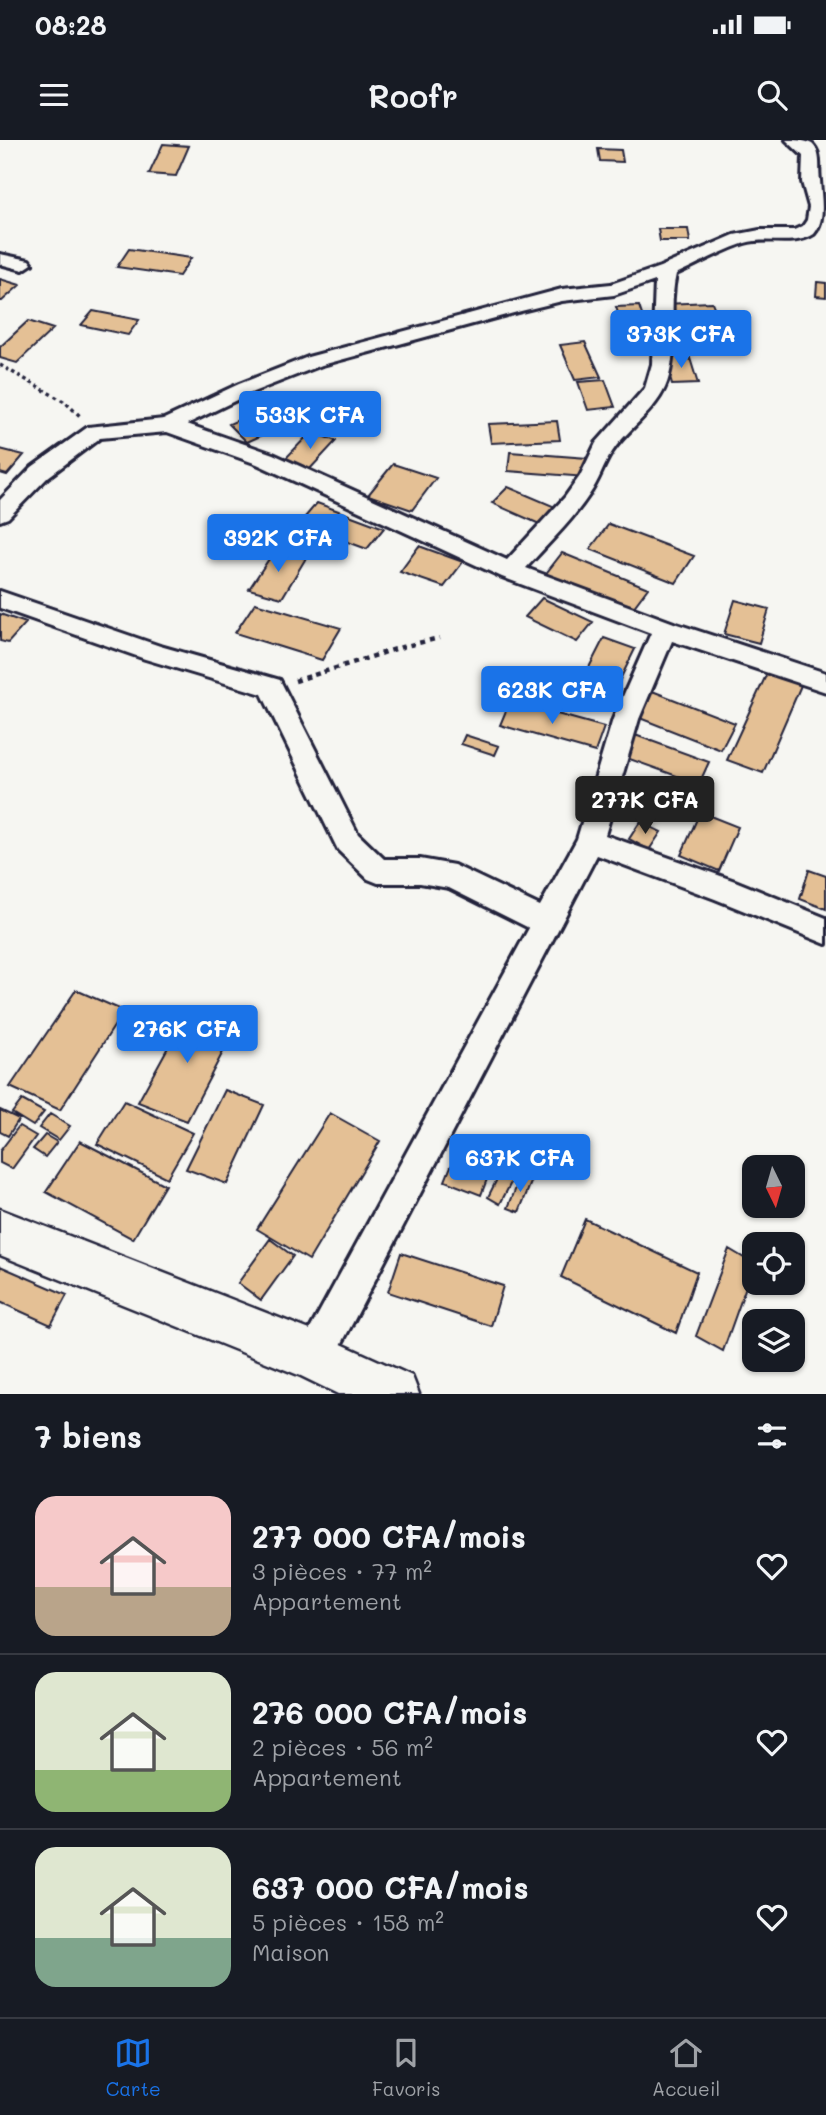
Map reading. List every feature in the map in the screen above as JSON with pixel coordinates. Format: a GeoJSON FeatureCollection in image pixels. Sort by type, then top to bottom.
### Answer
{"type":"FeatureCollection","features":[{"type":"Feature","properties":{"kind":"street"},"geometry":{"type":"LineString","coordinates":[[0,513],[40,472],[95,432],[168,425],[246,388],[315,362],[562,295],[614,289],[667,271],[740,239],[760,235],[796,235],[809,230],[816,221],[818,207],[811,182],[811,156],[807,148],[794,140]]}},
{"type":"Feature","properties":{"kind":"street"},"geometry":{"type":"LineString","coordinates":[[0,259],[23,264]]}},
{"type":"Feature","properties":{"kind":"street"},"geometry":{"type":"LineString","coordinates":[[510,571],[570,506],[591,476],[602,450],[646,403],[659,380],[664,347],[663,281],[667,271]]}},
{"type":"Feature","properties":{"kind":"street"},"geometry":{"type":"LineString","coordinates":[[168,425],[265,459],[510,571],[665,629],[826,683]]}},
{"type":"Feature","properties":{"kind":"street"},"geometry":{"type":"LineString","coordinates":[[0,599],[154,653],[271,687],[348,842],[378,871],[420,871],[454,877],[546,923]]}},
{"type":"Feature","properties":{"kind":"street"},"geometry":{"type":"LineString","coordinates":[[315,1357],[590,841],[626,719],[665,629]]}},
{"type":"Feature","properties":{"kind":"street"},"geometry":{"type":"LineString","coordinates":[[590,841],[725,890],[826,931]]}},
{"type":"Feature","properties":{"kind":"street"},"geometry":{"type":"LineString","coordinates":[[0,1232],[315,1357],[394,1394]]}},
{"type":"Feature","properties":{"kind":"path"},"geometry":{"type":"LineString","coordinates":[[0,365],[65,402],[95,432]]}},
{"type":"Feature","properties":{"kind":"path"},"geometry":{"type":"LineString","coordinates":[[271,687],[327,675],[407,643],[439,638]]}},
{"type":"Feature","properties":{"kind":"building"},"geometry":{"type":"Polygon","coordinates":[[[163,144],[189,146],[176,176],[149,174],[163,144]]]}},
{"type":"Feature","properties":{"kind":"building"},"geometry":{"type":"Polygon","coordinates":[[[598,149],[621,150],[623,162],[600,161],[598,149]]]}},
{"type":"Feature","properties":{"kind":"building"},"geometry":{"type":"Polygon","coordinates":[[[658,229],[688,229],[690,241],[660,241],[658,229]]]}},
{"type":"Feature","properties":{"kind":"building"},"geometry":{"type":"Polygon","coordinates":[[[129,249],[191,258],[179,276],[117,267],[129,249]]]}},
{"type":"Feature","properties":{"kind":"building"},"geometry":{"type":"Polygon","coordinates":[[[0,279],[20,285],[2,301],[0,301],[0,279]]]}},
{"type":"Feature","properties":{"kind":"building"},"geometry":{"type":"Polygon","coordinates":[[[817,282],[826,283],[826,297],[816,296],[817,282]]]}},
{"type":"Feature","properties":{"kind":"building"},"geometry":{"type":"Polygon","coordinates":[[[712,302],[718,317],[670,320],[664,304],[712,302]]]}},
{"type":"Feature","properties":{"kind":"building"},"geometry":{"type":"Polygon","coordinates":[[[639,306],[647,330],[624,331],[616,307],[639,306]]]}},
{"type":"Feature","properties":{"kind":"building"},"geometry":{"type":"Polygon","coordinates":[[[93,311],[139,320],[128,335],[81,325],[93,311]]]}},
{"type":"Feature","properties":{"kind":"building"},"geometry":{"type":"Polygon","coordinates":[[[28,321],[53,329],[17,363],[0,358],[0,347],[28,321]]]}},
{"type":"Feature","properties":{"kind":"building"},"geometry":{"type":"Polygon","coordinates":[[[585,342],[601,377],[575,380],[560,345],[585,342]]]}},
{"type":"Feature","properties":{"kind":"building"},"geometry":{"type":"Polygon","coordinates":[[[689,355],[698,384],[672,385],[664,356],[689,355]]]}},
{"type":"Feature","properties":{"kind":"building"},"geometry":{"type":"Polygon","coordinates":[[[605,380],[615,407],[588,410],[578,382],[605,380]]]}},
{"type":"Feature","properties":{"kind":"building"},"geometry":{"type":"Polygon","coordinates":[[[279,402],[298,419],[247,442],[229,424],[279,402]]]}},
{"type":"Feature","properties":{"kind":"building"},"geometry":{"type":"Polygon","coordinates":[[[557,421],[560,440],[491,443],[488,424],[557,421]]]}},
{"type":"Feature","properties":{"kind":"building"},"geometry":{"type":"Polygon","coordinates":[[[311,432],[336,441],[309,470],[284,460],[311,432]]]}},
{"type":"Feature","properties":{"kind":"building"},"geometry":{"type":"Polygon","coordinates":[[[0,449],[24,455],[7,475],[0,473],[0,449]]]}},
{"type":"Feature","properties":{"kind":"building"},"geometry":{"type":"Polygon","coordinates":[[[510,452],[587,458],[586,477],[508,471],[510,452]]]}},
{"type":"Feature","properties":{"kind":"building"},"geometry":{"type":"Polygon","coordinates":[[[393,464],[436,478],[412,510],[368,495],[393,464]]]}},
{"type":"Feature","properties":{"kind":"building"},"geometry":{"type":"Polygon","coordinates":[[[508,487],[560,509],[544,526],[492,503],[508,487]]]}},
{"type":"Feature","properties":{"kind":"building"},"geometry":{"type":"Polygon","coordinates":[[[317,503],[384,528],[367,549],[299,524],[317,503]]]}},
{"type":"Feature","properties":{"kind":"building"},"geometry":{"type":"Polygon","coordinates":[[[609,524],[694,556],[676,583],[590,549],[609,524]]]}},
{"type":"Feature","properties":{"kind":"building"},"geometry":{"type":"Polygon","coordinates":[[[280,528],[294,532],[288,541],[274,538],[280,528]]]}},
{"type":"Feature","properties":{"kind":"building"},"geometry":{"type":"Polygon","coordinates":[[[419,546],[463,562],[444,587],[400,572],[419,546]]]}},
{"type":"Feature","properties":{"kind":"building"},"geometry":{"type":"Polygon","coordinates":[[[275,550],[306,558],[282,598],[249,589],[275,550]]]}},
{"type":"Feature","properties":{"kind":"building"},"geometry":{"type":"Polygon","coordinates":[[[562,553],[648,588],[630,612],[544,576],[562,553]]]}},
{"type":"Feature","properties":{"kind":"building"},"geometry":{"type":"Polygon","coordinates":[[[542,598],[593,622],[577,642],[525,617],[542,598]]]}},
{"type":"Feature","properties":{"kind":"building"},"geometry":{"type":"Polygon","coordinates":[[[735,600],[769,609],[759,643],[724,634],[735,600]]]}},
{"type":"Feature","properties":{"kind":"building"},"geometry":{"type":"Polygon","coordinates":[[[255,603],[341,628],[322,660],[235,633],[255,603]]]}},
{"type":"Feature","properties":{"kind":"building"},"geometry":{"type":"Polygon","coordinates":[[[0,614],[26,623],[8,643],[0,641],[0,614]]]}},
{"type":"Feature","properties":{"kind":"building"},"geometry":{"type":"Polygon","coordinates":[[[604,638],[635,649],[608,704],[576,693],[604,638]]]}},
{"type":"Feature","properties":{"kind":"building"},"geometry":{"type":"Polygon","coordinates":[[[768,671],[802,683],[763,773],[727,760],[768,671]]]}},
{"type":"Feature","properties":{"kind":"building"},"geometry":{"type":"Polygon","coordinates":[[[647,689],[735,723],[721,750],[632,715],[647,689]]]}},
{"type":"Feature","properties":{"kind":"building"},"geometry":{"type":"Polygon","coordinates":[[[510,701],[604,727],[595,752],[500,725],[510,701]]]}},
{"type":"Feature","properties":{"kind":"building"},"geometry":{"type":"Polygon","coordinates":[[[465,735],[499,746],[495,755],[461,744],[465,735]]]}},
{"type":"Feature","properties":{"kind":"building"},"geometry":{"type":"Polygon","coordinates":[[[635,735],[709,762],[699,784],[624,757],[635,735]]]}},
{"type":"Feature","properties":{"kind":"building"},"geometry":{"type":"Polygon","coordinates":[[[700,812],[738,827],[719,871],[681,855],[700,812]]]}},
{"type":"Feature","properties":{"kind":"building"},"geometry":{"type":"Polygon","coordinates":[[[640,822],[661,832],[649,850],[629,839],[640,822]]]}},
{"type":"Feature","properties":{"kind":"building"},"geometry":{"type":"Polygon","coordinates":[[[809,870],[826,876],[826,909],[800,899],[809,870]]]}},
{"type":"Feature","properties":{"kind":"building"},"geometry":{"type":"Polygon","coordinates":[[[76,990],[124,1011],[60,1110],[10,1087],[76,990]]]}},
{"type":"Feature","properties":{"kind":"building"},"geometry":{"type":"Polygon","coordinates":[[[189,1009],[236,1027],[187,1121],[138,1102],[189,1009]]]}},
{"type":"Feature","properties":{"kind":"building"},"geometry":{"type":"Polygon","coordinates":[[[225,1090],[264,1105],[227,1184],[186,1169],[225,1090]]]}},
{"type":"Feature","properties":{"kind":"building"},"geometry":{"type":"Polygon","coordinates":[[[22,1100],[44,1112],[33,1126],[12,1113],[22,1100]]]}},
{"type":"Feature","properties":{"kind":"building"},"geometry":{"type":"Polygon","coordinates":[[[124,1101],[193,1133],[167,1178],[97,1144],[124,1101]]]}},
{"type":"Feature","properties":{"kind":"building"},"geometry":{"type":"Polygon","coordinates":[[[0,1110],[19,1119],[8,1136],[0,1132],[0,1110]]]}},
{"type":"Feature","properties":{"kind":"building"},"geometry":{"type":"Polygon","coordinates":[[[330,1113],[380,1141],[309,1260],[257,1229],[330,1113]]]}},
{"type":"Feature","properties":{"kind":"building"},"geometry":{"type":"Polygon","coordinates":[[[50,1114],[70,1126],[59,1140],[39,1128],[50,1114]]]}},
{"type":"Feature","properties":{"kind":"building"},"geometry":{"type":"Polygon","coordinates":[[[19,1126],[36,1136],[12,1169],[0,1163],[0,1151],[19,1126]]]}},
{"type":"Feature","properties":{"kind":"building"},"geometry":{"type":"Polygon","coordinates":[[[45,1135],[57,1142],[45,1157],[33,1149],[45,1135]]]}},
{"type":"Feature","properties":{"kind":"building"},"geometry":{"type":"Polygon","coordinates":[[[80,1141],[165,1185],[133,1239],[46,1192],[80,1141]]]}},
{"type":"Feature","properties":{"kind":"building"},"geometry":{"type":"Polygon","coordinates":[[[451,1166],[487,1179],[481,1195],[445,1181],[451,1166]]]}},
{"type":"Feature","properties":{"kind":"building"},"geometry":{"type":"Polygon","coordinates":[[[503,1167],[516,1173],[500,1204],[488,1197],[503,1167]]]}},
{"type":"Feature","properties":{"kind":"building"},"geometry":{"type":"Polygon","coordinates":[[[521,1175],[532,1180],[519,1212],[508,1208],[521,1175]]]}},
{"type":"Feature","properties":{"kind":"building"},"geometry":{"type":"Polygon","coordinates":[[[585,1219],[697,1272],[676,1333],[561,1277],[585,1219]]]}},
{"type":"Feature","properties":{"kind":"building"},"geometry":{"type":"Polygon","coordinates":[[[270,1239],[293,1256],[261,1300],[238,1283],[270,1239]]]}},
{"type":"Feature","properties":{"kind":"building"},"geometry":{"type":"Polygon","coordinates":[[[729,1249],[742,1257],[743,1295],[723,1351],[696,1336],[729,1249]]]}},
{"type":"Feature","properties":{"kind":"building"},"geometry":{"type":"Polygon","coordinates":[[[401,1253],[503,1286],[491,1326],[388,1292],[401,1253]]]}},
{"type":"Feature","properties":{"kind":"building"},"geometry":{"type":"Polygon","coordinates":[[[0,1266],[67,1295],[51,1325],[0,1302],[0,1266]]]}}]}
